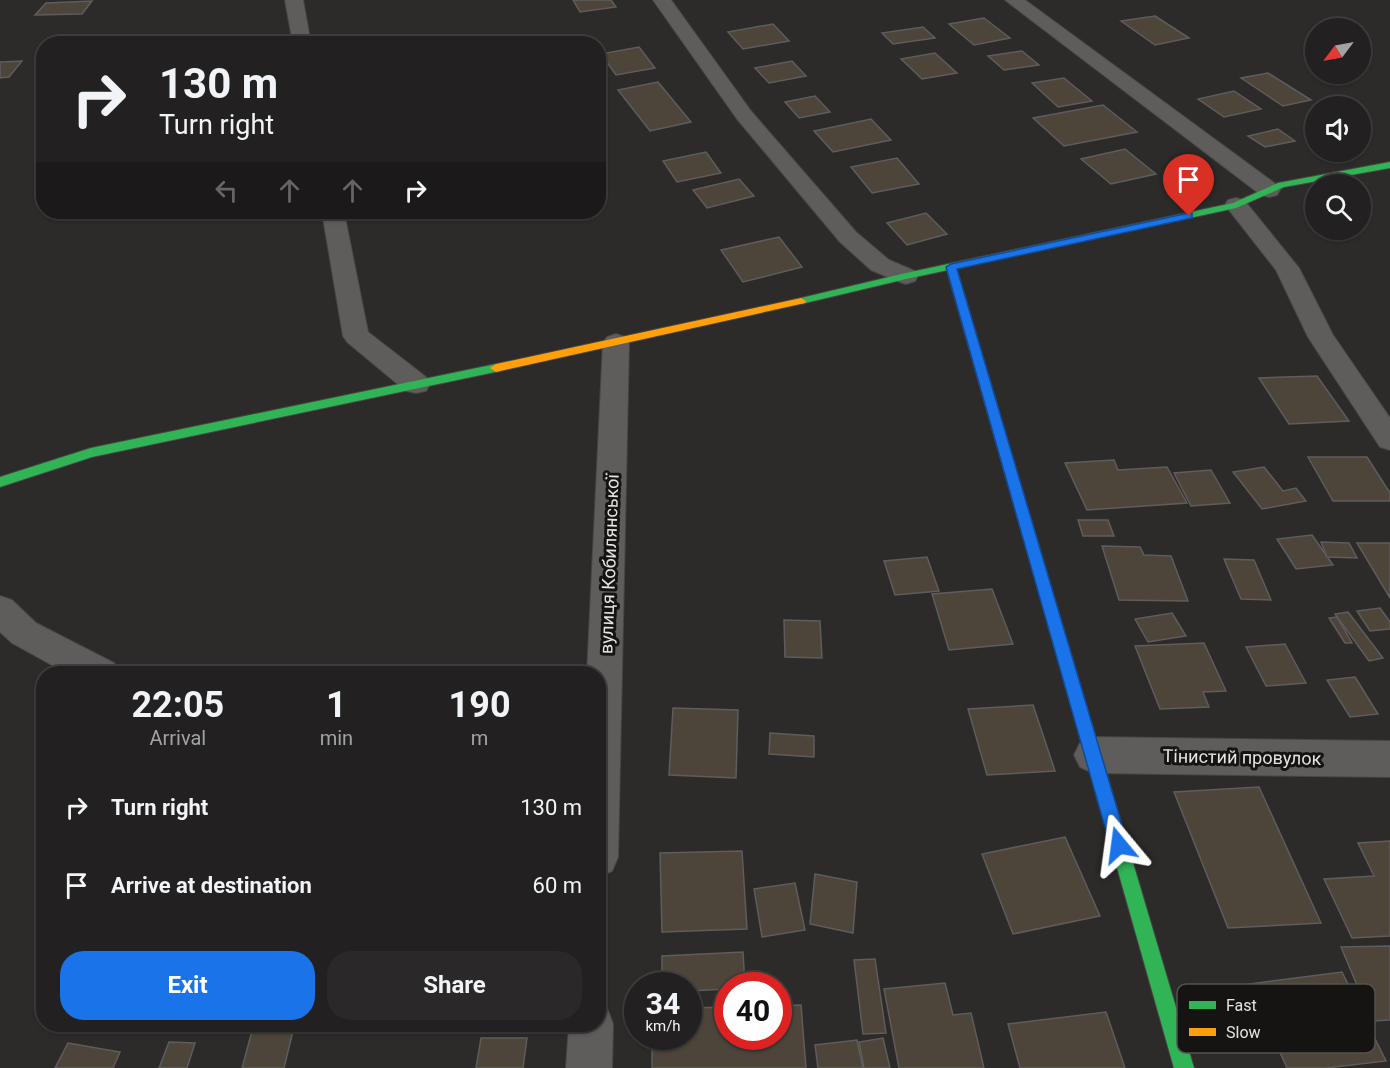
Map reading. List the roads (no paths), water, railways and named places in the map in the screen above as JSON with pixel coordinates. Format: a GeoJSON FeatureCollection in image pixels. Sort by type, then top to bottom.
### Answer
{"type":"FeatureCollection","features":[{"type":"Feature","properties":{"kind":"street"},"geometry":{"type":"LineString","coordinates":[[294,0],[301,36]]}},
{"type":"Feature","properties":{"kind":"street"},"geometry":{"type":"LineString","coordinates":[[662,0],[744,115],[848,237],[880,265],[906,276]]}},
{"type":"Feature","properties":{"kind":"street"},"geometry":{"type":"LineString","coordinates":[[1014,0],[1269,190]]}},
{"type":"Feature","properties":{"kind":"street"},"geometry":{"type":"LineString","coordinates":[[0,482],[91,453],[732,318],[906,276],[1236,205],[1281,184],[1390,165]]}},
{"type":"Feature","properties":{"kind":"street"},"geometry":{"type":"LineString","coordinates":[[1236,205],[1287,268],[1322,337],[1390,440]]}},
{"type":"Feature","properties":{"kind":"street"},"geometry":{"type":"LineString","coordinates":[[334,219],[356,336],[416,384]]}},
{"type":"Feature","properties":{"kind":"street"},"geometry":{"type":"LineString","coordinates":[[951,267],[1177,1044]]}},
{"type":"Feature","properties":{"kind":"street","name":"вулиця Кобилянської"},"geometry":{"type":"LineString","coordinates":[[604,666],[616,343]]}},
{"type":"Feature","properties":{"kind":"street"},"geometry":{"type":"LineString","coordinates":[[0,610],[24,633],[87,666]]}},
{"type":"Feature","properties":{"kind":"street","name":"Тінистий провулок"},"geometry":{"type":"LineString","coordinates":[[1093,755],[1390,759]]}},
{"type":"Feature","properties":{"kind":"street"},"geometry":{"type":"LineString","coordinates":[[589,1068],[591,1032]]}},
{"type":"Feature","properties":{"kind":"street"},"geometry":{"type":"LineString","coordinates":[[1180,1053],[1184,1068]]}}]}
